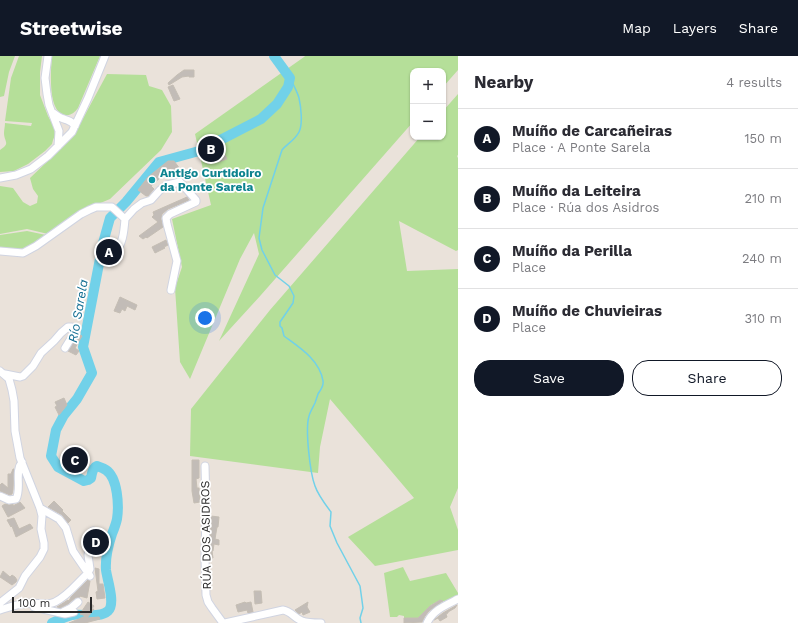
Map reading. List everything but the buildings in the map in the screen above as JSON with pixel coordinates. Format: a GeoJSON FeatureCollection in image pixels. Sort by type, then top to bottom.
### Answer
{"type":"FeatureCollection","features":[{"type":"Feature","properties":{"kind":"street"},"geometry":{"type":"LineString","coordinates":[[48,56],[46,94],[59,129],[63,135],[69,135]]}},
{"type":"Feature","properties":{"kind":"street"},"geometry":{"type":"LineString","coordinates":[[0,178],[16,175],[31,169],[48,156],[69,135],[75,126],[88,98],[105,56]]}},
{"type":"Feature","properties":{"kind":"street"},"geometry":{"type":"LineString","coordinates":[[52,112],[72,122],[75,126]]}},
{"type":"Feature","properties":{"kind":"street"},"geometry":{"type":"LineString","coordinates":[[58,146],[59,124],[64,119]]}},
{"type":"Feature","properties":{"kind":"street"},"geometry":{"type":"LineString","coordinates":[[124,218],[142,203],[151,200],[167,185],[180,182],[196,200],[196,202],[170,214],[166,218],[177,261],[171,290]]}},
{"type":"Feature","properties":{"kind":"street"},"geometry":{"type":"LineString","coordinates":[[0,251],[24,253],[81,214],[96,207],[112,207],[124,218],[124,233],[115,253],[112,255]]}},
{"type":"Feature","properties":{"kind":"street"},"geometry":{"type":"LineString","coordinates":[[4,375],[23,376],[33,366],[41,353],[61,333],[68,327],[72,327],[74,331],[73,335],[65,348]]}},
{"type":"Feature","properties":{"kind":"street"},"geometry":{"type":"LineString","coordinates":[[0,604],[19,588],[25,576],[40,557],[44,549],[41,529],[42,516],[20,458],[15,431],[12,390],[4,375]]}},
{"type":"Feature","properties":{"kind":"street"},"geometry":{"type":"LineString","coordinates":[[0,496],[9,500],[16,499],[19,494],[19,466],[22,462]]}},
{"type":"Feature","properties":{"kind":"street","name":"RÚA DOS ASIDROS"},"geometry":{"type":"LineString","coordinates":[[205,466],[206,595],[208,602],[224,623]]}},
{"type":"Feature","properties":{"kind":"street"},"geometry":{"type":"LineString","coordinates":[[40,508],[59,520],[66,528],[77,557],[90,575]]}},
{"type":"Feature","properties":{"kind":"street"},"geometry":{"type":"LineString","coordinates":[[90,575],[88,555],[93,531]]}},
{"type":"Feature","properties":{"kind":"street"},"geometry":{"type":"LineString","coordinates":[[0,610],[22,604],[48,604],[56,602],[90,575]]}},
{"type":"Feature","properties":{"kind":"street"},"geometry":{"type":"LineString","coordinates":[[426,623],[439,608],[458,599]]}},
{"type":"Feature","properties":{"kind":"street"},"geometry":{"type":"LineString","coordinates":[[58,612],[64,612],[78,602]]}},
{"type":"Feature","properties":{"kind":"street"},"geometry":{"type":"LineString","coordinates":[[22,604],[65,614],[74,612]]}},
{"type":"Feature","properties":{"kind":"street"},"geometry":{"type":"LineString","coordinates":[[224,623],[283,610],[291,612],[296,618],[303,622],[321,623]]}},
{"type":"Feature","properties":{"kind":"green space"},"geometry":{"type":"Polygon","coordinates":[[[0,56],[15,56],[9,72],[4,96],[0,97],[0,56]]]}},
{"type":"Feature","properties":{"kind":"green space"},"geometry":{"type":"Polygon","coordinates":[[[19,56],[42,56],[40,95],[54,127],[55,135],[52,144],[28,164],[14,171],[0,172],[0,150],[6,144],[4,136],[5,123],[31,126],[32,123],[5,121],[11,78],[19,56]]]}},
{"type":"Feature","properties":{"kind":"green space"},"geometry":{"type":"Polygon","coordinates":[[[52,56],[100,56],[78,108],[69,115],[59,112],[55,106],[51,89],[52,56]]]}},
{"type":"Feature","properties":{"kind":"green space"},"geometry":{"type":"Polygon","coordinates":[[[305,56],[458,56],[458,70],[446,84],[446,68],[410,68],[410,125],[219,341],[259,254],[254,233],[240,259],[190,379],[180,362],[175,288],[182,267],[172,219],[211,205],[195,134],[305,56]]]}},
{"type":"Feature","properties":{"kind":"green space"},"geometry":{"type":"Polygon","coordinates":[[[107,74],[146,75],[149,86],[162,90],[171,106],[172,132],[161,150],[110,199],[86,209],[48,234],[27,229],[0,234],[0,186],[13,188],[23,202],[30,206],[37,203],[38,196],[33,189],[30,178],[73,137],[107,74]]]}},
{"type":"Feature","properties":{"kind":"green space"},"geometry":{"type":"Polygon","coordinates":[[[458,94],[458,250],[456,251],[399,221],[407,271],[458,269],[458,488],[450,507],[458,530],[458,550],[375,566],[348,537],[414,498],[330,399],[320,447],[318,473],[190,456],[191,409],[270,310],[417,140],[446,140],[446,108],[458,94]]]}},
{"type":"Feature","properties":{"kind":"green space"},"geometry":{"type":"Polygon","coordinates":[[[27,231],[46,235],[27,248],[11,250],[0,249],[0,235],[27,231]]]}},
{"type":"Feature","properties":{"kind":"green space"},"geometry":{"type":"Polygon","coordinates":[[[403,567],[410,581],[446,573],[458,593],[458,597],[448,603],[440,600],[431,605],[417,619],[404,618],[404,616],[399,615],[397,617],[390,617],[384,573],[403,567]]]}},
{"type":"Feature","properties":{"kind":"waterway","name":"Río Sarela"},"geometry":{"type":"LineString","coordinates":[[52,623],[72,615],[100,615],[108,611],[111,603],[106,556],[118,513],[117,493],[113,479],[106,470],[97,466],[93,470],[91,478],[84,481],[58,467],[51,456],[56,430],[64,415],[77,399],[92,373],[83,347],[103,243],[110,218],[126,202],[159,162],[199,151],[261,119],[277,104],[288,87],[290,78],[274,56]]}},
{"type":"Feature","properties":{"kind":"waterway"},"geometry":{"type":"LineString","coordinates":[[290,78],[299,98],[301,125],[299,132],[282,150],[263,208],[259,238],[262,250],[275,275],[289,286],[294,296],[293,303],[280,322],[284,336],[308,355],[321,373],[323,386],[310,413],[308,422],[311,471],[318,493],[331,512],[330,526],[337,543],[360,586],[363,608],[360,618],[361,623]]}},
{"type":"Feature","properties":{"kind":"place","name":"Muíño da Leiteira"},"geometry":{"type":"Point","coordinates":[211,149]}},
{"type":"Feature","properties":{"kind":"place","name":"Antigo Curtidoiro da Ponte Sarela"},"geometry":{"type":"Point","coordinates":[152,180]}},
{"type":"Feature","properties":{"kind":"place","name":"Muíño de Carcañeiras"},"geometry":{"type":"Point","coordinates":[109,252]}},
{"type":"Feature","properties":{"kind":"place","name":"Muíño da Perilla"},"geometry":{"type":"Point","coordinates":[75,460]}},
{"type":"Feature","properties":{"kind":"place","name":"Muíño de Chuvieiras"},"geometry":{"type":"Point","coordinates":[96,542]}}]}
